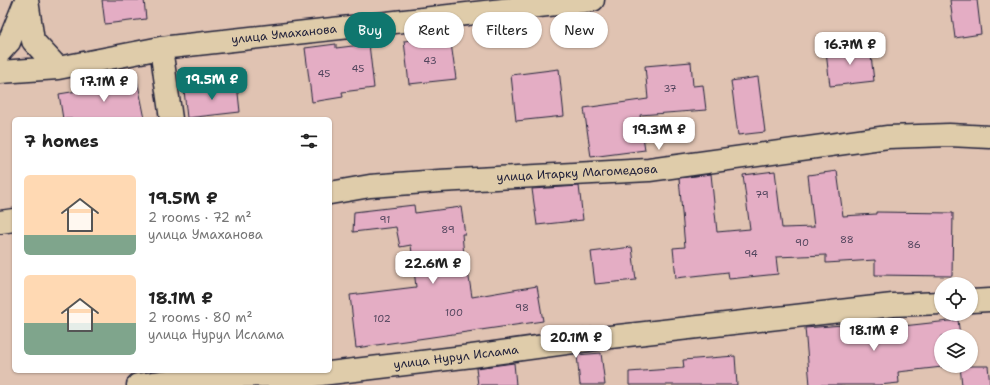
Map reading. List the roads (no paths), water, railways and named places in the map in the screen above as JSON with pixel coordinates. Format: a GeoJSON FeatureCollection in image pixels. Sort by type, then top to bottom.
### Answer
{"type":"FeatureCollection","features":[{"type":"Feature","properties":{"kind":"street"},"geometry":{"type":"LineString","coordinates":[[0,52],[9,42],[26,0]]}},
{"type":"Feature","properties":{"kind":"street"},"geometry":{"type":"LineString","coordinates":[[26,0],[33,41],[58,68]]}},
{"type":"Feature","properties":{"kind":"street","name":"улица Умаханова"},"geometry":{"type":"LineString","coordinates":[[0,72],[58,68],[161,48],[593,0]]}},
{"type":"Feature","properties":{"kind":"street"},"geometry":{"type":"LineString","coordinates":[[161,48],[171,117]]}},
{"type":"Feature","properties":{"kind":"street","name":"улица Итарку Магомедова"},"geometry":{"type":"LineString","coordinates":[[332,193],[370,186],[439,181],[649,170],[888,137],[990,136]]}},
{"type":"Feature","properties":{"kind":"street"},"geometry":{"type":"LineString","coordinates":[[0,222],[12,220]]}},
{"type":"Feature","properties":{"kind":"street"},"geometry":{"type":"LineString","coordinates":[[978,301],[990,300]]}},
{"type":"Feature","properties":{"kind":"street","name":"улица Нурул Ислама"},"geometry":{"type":"LineString","coordinates":[[332,373],[618,336],[893,305],[934,303]]}},
{"type":"Feature","properties":{"kind":"street","name":"улица Нурул Ислама"},"geometry":{"type":"LineString","coordinates":[[138,385],[209,377],[313,375],[329,373]]}}]}
